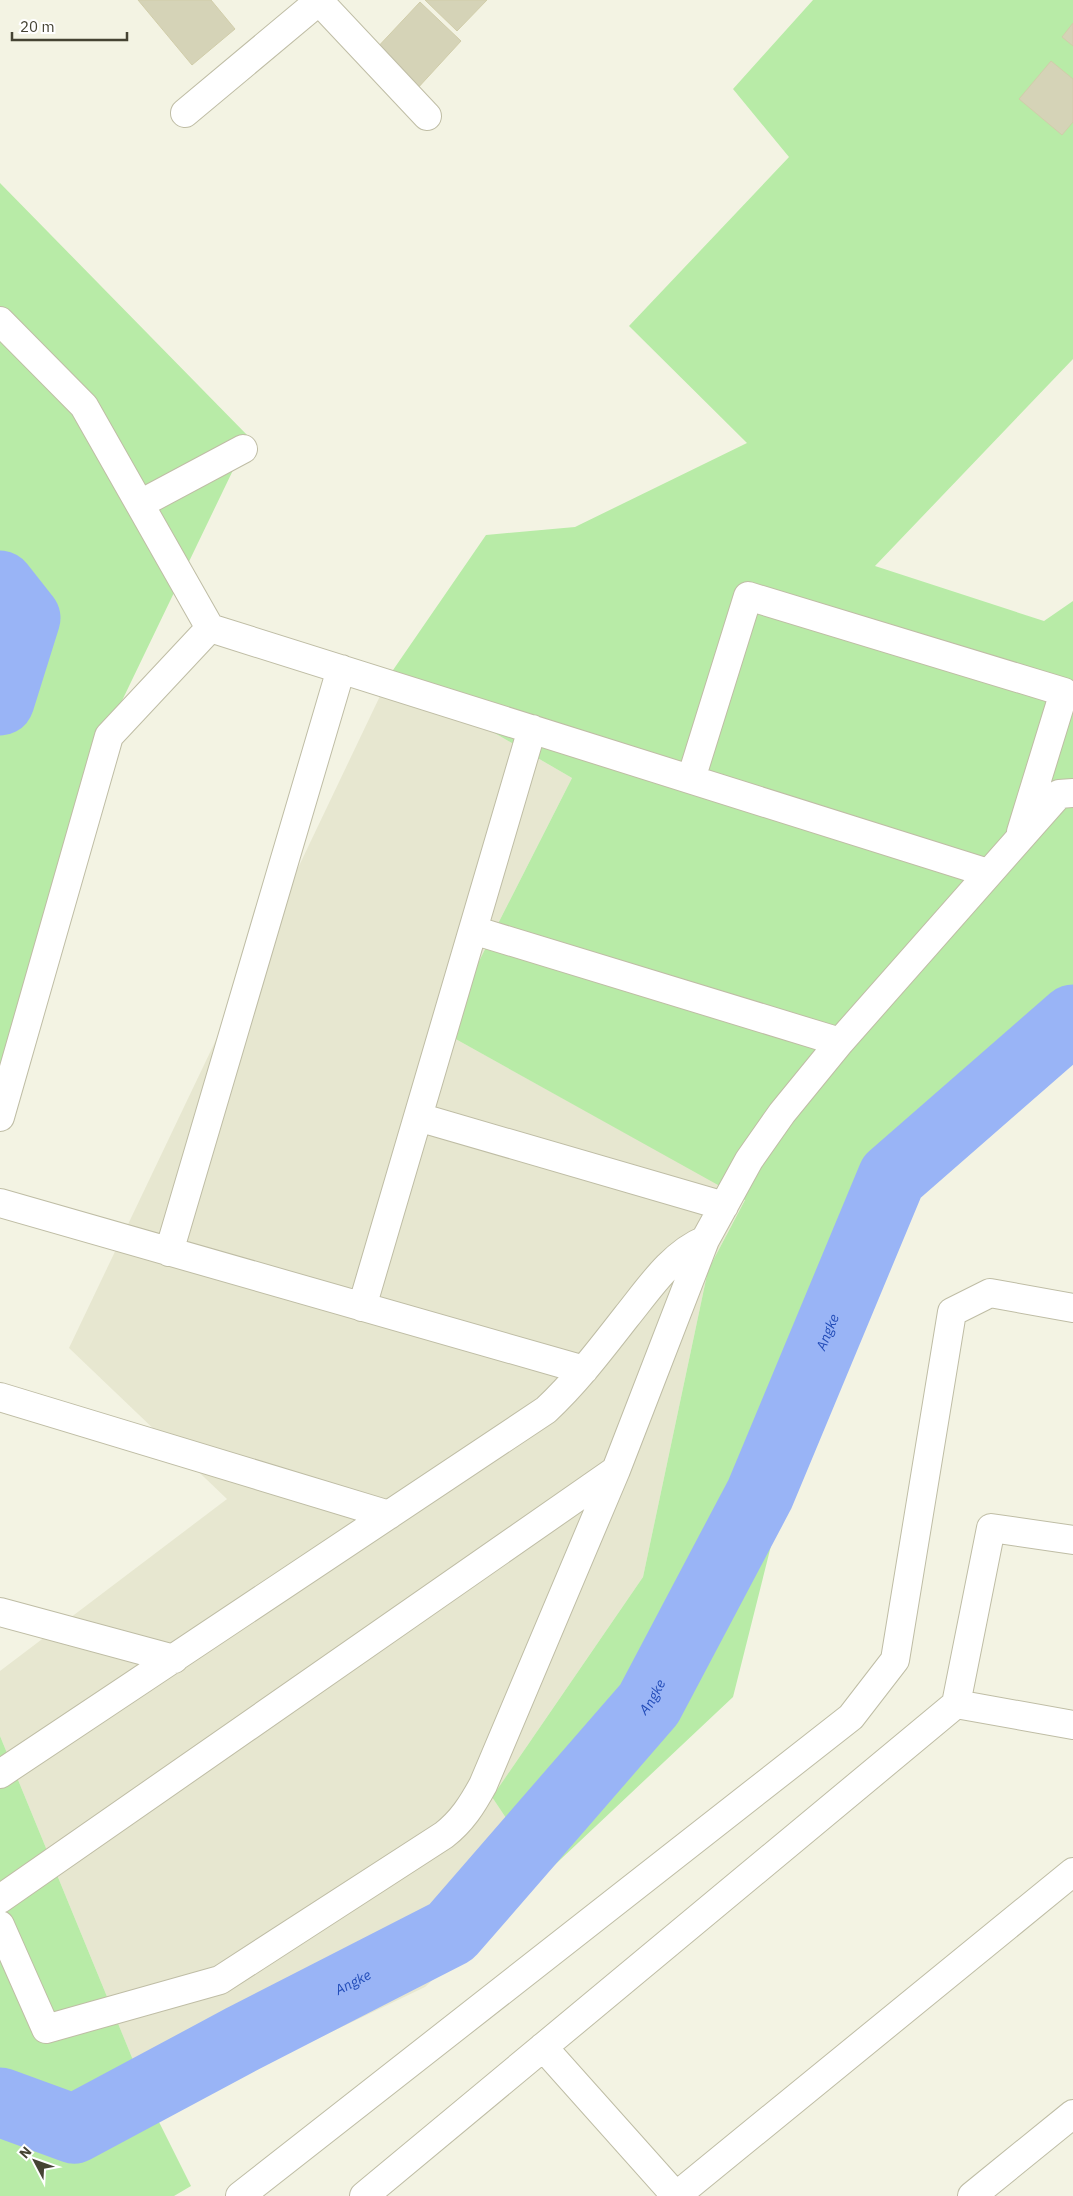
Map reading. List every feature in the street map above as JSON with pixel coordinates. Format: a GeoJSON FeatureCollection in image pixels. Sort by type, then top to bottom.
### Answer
{"type":"FeatureCollection","features":[{"type":"Feature","properties":{"kind":"street"},"geometry":{"type":"LineString","coordinates":[[185,113],[319,0],[427,116]]}},
{"type":"Feature","properties":{"kind":"street"},"geometry":{"type":"LineString","coordinates":[[0,321],[84,406],[210,628],[988,873]]}},
{"type":"Feature","properties":{"kind":"street"},"geometry":{"type":"LineString","coordinates":[[140,504],[243,449]]}},
{"type":"Feature","properties":{"kind":"street"},"geometry":{"type":"LineString","coordinates":[[691,779],[748,596],[1064,692],[1018,840]]}},
{"type":"Feature","properties":{"kind":"street"},"geometry":{"type":"LineString","coordinates":[[0,1117],[109,736],[210,628]]}},
{"type":"Feature","properties":{"kind":"street"},"geometry":{"type":"LineString","coordinates":[[169,1252],[340,669]]}},
{"type":"Feature","properties":{"kind":"street"},"geometry":{"type":"LineString","coordinates":[[362,1307],[532,729]]}},
{"type":"Feature","properties":{"kind":"street"},"geometry":{"type":"LineString","coordinates":[[0,1925],[46,2028],[220,1980],[444,1835],[464,1816],[482,1785],[616,1470],[705,1240],[749,1160],[782,1113],[840,1042],[988,873],[1059,794],[1073,793]]}},
{"type":"Feature","properties":{"kind":"street"},"geometry":{"type":"LineString","coordinates":[[473,930],[840,1042]]}},
{"type":"Feature","properties":{"kind":"street"},"geometry":{"type":"LineString","coordinates":[[418,1117],[724,1206]]}},
{"type":"Feature","properties":{"kind":"street"},"geometry":{"type":"LineString","coordinates":[[0,1203],[584,1370]]}},
{"type":"Feature","properties":{"kind":"street"},"geometry":{"type":"LineString","coordinates":[[0,1774],[546,1410],[584,1370],[654,1283],[689,1246],[705,1240]]}},
{"type":"Feature","properties":{"kind":"street"},"geometry":{"type":"LineString","coordinates":[[240,2196],[850,1717],[895,1660],[952,1312],[990,1293],[1073,1308]]}},
{"type":"Feature","properties":{"kind":"street"},"geometry":{"type":"LineString","coordinates":[[0,1397],[389,1515]]}},
{"type":"Feature","properties":{"kind":"street"},"geometry":{"type":"LineString","coordinates":[[0,1899],[616,1470]]}},
{"type":"Feature","properties":{"kind":"street"},"geometry":{"type":"LineString","coordinates":[[364,2196],[956,1704],[991,1528],[1073,1540]]}},
{"type":"Feature","properties":{"kind":"street"},"geometry":{"type":"LineString","coordinates":[[0,1612],[174,1658]]}},
{"type":"Feature","properties":{"kind":"street"},"geometry":{"type":"LineString","coordinates":[[956,1704],[1073,1725]]}},
{"type":"Feature","properties":{"kind":"street"},"geometry":{"type":"LineString","coordinates":[[543,2047],[676,2196],[1073,1872]]}},
{"type":"Feature","properties":{"kind":"street"},"geometry":{"type":"LineString","coordinates":[[972,2196],[1073,2114]]}},
{"type":"Feature","properties":{"kind":"shaded area"},"geometry":{"type":"Polygon","coordinates":[[[391,673],[572,778],[443,1032],[745,1199],[708,1270],[643,1577],[492,1797],[544,1875],[425,1987],[156,2116],[0,1736],[0,1671],[227,1499],[69,1348],[391,673]]]}},
{"type":"Feature","properties":{"kind":"green space"},"geometry":{"type":"Polygon","coordinates":[[[813,0],[1073,0],[1073,359],[875,566],[1044,621],[1073,601],[1073,1027],[1052,1036],[831,1307],[733,1697],[544,1875],[492,1797],[643,1577],[708,1270],[745,1200],[443,1032],[572,778],[391,673],[486,535],[575,527],[747,443],[629,326],[789,157],[733,89],[813,0]]]}},
{"type":"Feature","properties":{"kind":"green space"},"geometry":{"type":"Polygon","coordinates":[[[0,183],[249,437],[118,709],[12,1064],[0,1065],[0,183]]]}},
{"type":"Feature","properties":{"kind":"green space"},"geometry":{"type":"Polygon","coordinates":[[[0,1736],[156,2116],[191,2186],[174,2196],[0,2196],[0,1736]]]}},
{"type":"Feature","properties":{"kind":"building"},"geometry":{"type":"Polygon","coordinates":[[[138,0],[211,0],[235,29],[192,65],[138,0]]]}},
{"type":"Feature","properties":{"kind":"building"},"geometry":{"type":"Polygon","coordinates":[[[425,0],[487,0],[457,31],[425,0]]]}},
{"type":"Feature","properties":{"kind":"building"},"geometry":{"type":"Polygon","coordinates":[[[420,2],[461,41],[416,90],[374,51],[420,2]]]}},
{"type":"Feature","properties":{"kind":"building"},"geometry":{"type":"Polygon","coordinates":[[[1073,23],[1073,46],[1062,37],[1073,23]]]}},
{"type":"Feature","properties":{"kind":"building"},"geometry":{"type":"Polygon","coordinates":[[[1051,61],[1073,79],[1073,122],[1062,135],[1019,99],[1051,61]]]}},
{"type":"Feature","properties":{"kind":"waterway","name":"Angke"},"geometry":{"type":"LineString","coordinates":[[0,585],[26,618],[0,701]]}},
{"type":"Feature","properties":{"kind":"waterway","name":"Angke"},"geometry":{"type":"LineString","coordinates":[[0,2102],[74,2129],[242,2039],[451,1932],[649,1704],[760,1494],[892,1177],[1073,1019]]}}]}
